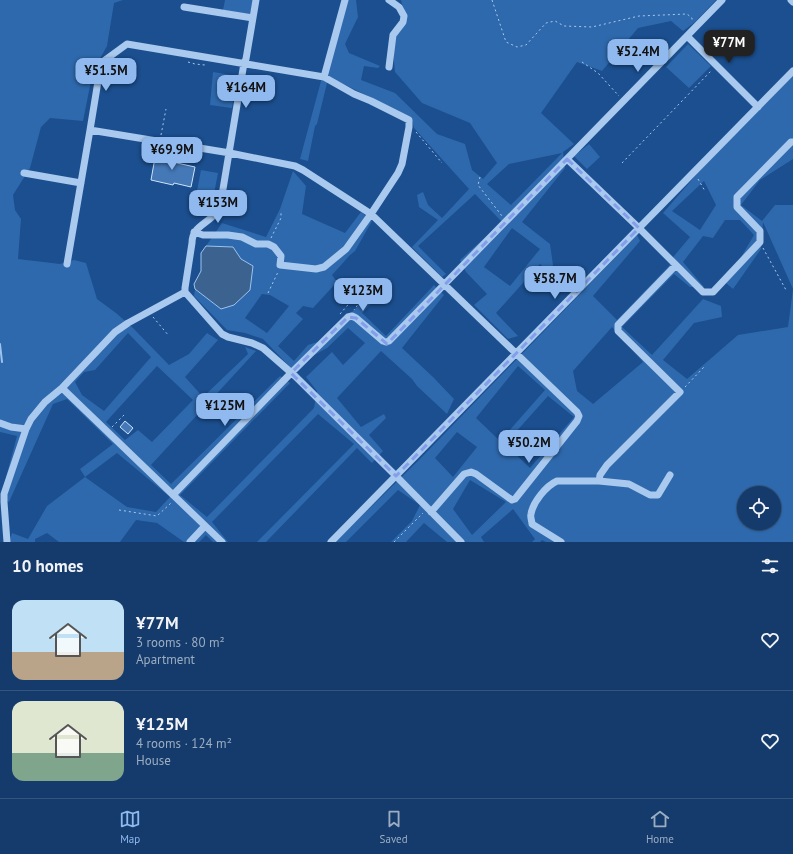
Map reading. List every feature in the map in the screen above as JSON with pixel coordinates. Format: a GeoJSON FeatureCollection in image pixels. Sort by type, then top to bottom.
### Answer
{"type":"FeatureCollection","features":[{"type":"Feature","properties":{"kind":"street"},"geometry":{"type":"LineString","coordinates":[[256,0],[221,201],[218,210],[194,232],[192,237],[185,292],[222,334],[228,338],[252,343],[263,348],[291,373],[461,542]]}},
{"type":"Feature","properties":{"kind":"street"},"geometry":{"type":"LineString","coordinates":[[324,77],[345,0]]}},
{"type":"Feature","properties":{"kind":"street"},"geometry":{"type":"LineString","coordinates":[[389,0],[399,7],[404,16],[403,22],[393,35],[389,67]]}},
{"type":"Feature","properties":{"kind":"street"},"geometry":{"type":"LineString","coordinates":[[173,495],[291,373],[348,317],[352,316],[356,318],[383,341],[390,341],[722,0]]}},
{"type":"Feature","properties":{"kind":"street"},"geometry":{"type":"LineString","coordinates":[[184,7],[252,18]]}},
{"type":"Feature","properties":{"kind":"street"},"geometry":{"type":"LineString","coordinates":[[687,36],[758,107]]}},
{"type":"Feature","properties":{"kind":"street"},"geometry":{"type":"LineString","coordinates":[[67,264],[101,63],[127,44],[324,77],[354,94],[408,120],[409,127],[402,164],[398,173],[346,249],[324,267],[316,269],[280,266],[281,256],[274,247],[268,244],[256,244],[242,237],[228,235],[203,235],[194,232]]}},
{"type":"Feature","properties":{"kind":"street"},"geometry":{"type":"LineString","coordinates":[[331,542],[793,71]]}},
{"type":"Feature","properties":{"kind":"street"},"geometry":{"type":"LineString","coordinates":[[90,130],[230,153],[295,166],[303,170],[371,214],[577,412],[579,416],[577,421],[515,499],[512,500],[471,472],[464,474],[429,510]]}},
{"type":"Feature","properties":{"kind":"street"},"geometry":{"type":"LineString","coordinates":[[567,159],[703,292],[713,292],[760,242],[760,231],[737,207],[738,197],[791,142],[793,142]]}},
{"type":"Feature","properties":{"kind":"street"},"geometry":{"type":"LineString","coordinates":[[24,173],[81,183]]}},
{"type":"Feature","properties":{"kind":"street"},"geometry":{"type":"LineString","coordinates":[[599,482],[600,475],[607,464],[680,392],[618,331],[618,325],[676,265]]}},
{"type":"Feature","properties":{"kind":"street"},"geometry":{"type":"LineString","coordinates":[[8,542],[4,494],[26,429],[31,419],[45,402],[62,388],[115,332],[128,323],[185,292]]}},
{"type":"Feature","properties":{"kind":"street"},"geometry":{"type":"LineString","coordinates":[[62,388],[222,542]]}},
{"type":"Feature","properties":{"kind":"street"},"geometry":{"type":"LineString","coordinates":[[0,423],[11,427],[26,429]]}},
{"type":"Feature","properties":{"kind":"street"},"geometry":{"type":"LineString","coordinates":[[561,542],[532,524],[530,515],[535,501],[551,484],[557,481],[629,484],[650,496],[658,495],[670,475]]}},
{"type":"Feature","properties":{"kind":"street"},"geometry":{"type":"LineString","coordinates":[[190,542],[206,526]]}},
{"type":"Feature","properties":{"kind":"path"},"geometry":{"type":"LineString","coordinates":[[492,0],[506,42],[517,47],[526,45],[546,24],[555,21],[564,26],[592,27],[639,16],[687,14],[692,18],[692,24]]}},
{"type":"Feature","properties":{"kind":"path"},"geometry":{"type":"LineString","coordinates":[[582,62],[598,73],[623,101]]}},
{"type":"Feature","properties":{"kind":"path"},"geometry":{"type":"LineString","coordinates":[[622,163],[717,65]]}},
{"type":"Feature","properties":{"kind":"path"},"geometry":{"type":"LineString","coordinates":[[160,141],[166,109]]}},
{"type":"Feature","properties":{"kind":"path"},"geometry":{"type":"LineString","coordinates":[[409,127],[416,131],[442,163]]}},
{"type":"Feature","properties":{"kind":"path"},"geometry":{"type":"LineString","coordinates":[[694,172],[705,191]]}},
{"type":"Feature","properties":{"kind":"path"},"geometry":{"type":"LineString","coordinates":[[480,177],[478,185],[506,221]]}},
{"type":"Feature","properties":{"kind":"path"},"geometry":{"type":"LineString","coordinates":[[268,244],[281,218],[281,212]]}},
{"type":"Feature","properties":{"kind":"path"},"geometry":{"type":"LineString","coordinates":[[760,242],[786,290]]}},
{"type":"Feature","properties":{"kind":"path"},"geometry":{"type":"LineString","coordinates":[[268,293],[280,266]]}},
{"type":"Feature","properties":{"kind":"path"},"geometry":{"type":"LineString","coordinates":[[149,312],[169,336]]}},
{"type":"Feature","properties":{"kind":"path"},"geometry":{"type":"LineString","coordinates":[[680,392],[704,367]]}},
{"type":"Feature","properties":{"kind":"path"},"geometry":{"type":"LineString","coordinates":[[107,431],[124,415]]}},
{"type":"Feature","properties":{"kind":"path"},"geometry":{"type":"LineString","coordinates":[[119,510],[158,516],[172,501],[173,495]]}},
{"type":"Feature","properties":{"kind":"path"},"geometry":{"type":"LineString","coordinates":[[394,542],[429,510]]}},
{"type":"Feature","properties":{"kind":"highlighted area"},"geometry":{"type":"Polygon","coordinates":[[[567,159],[639,228],[396,476],[291,373],[348,317],[356,318],[387,344],[567,159]]]}},
{"type":"Feature","properties":{"kind":"shaded area"},"geometry":{"type":"Polygon","coordinates":[[[0,0],[123,0],[114,3],[107,46],[93,71],[83,121],[50,118],[41,127],[30,168],[13,195],[15,210],[21,219],[18,259],[60,264],[74,260],[86,263],[97,299],[133,328],[169,365],[189,354],[207,333],[218,340],[185,377],[203,397],[248,354],[245,347],[256,351],[151,465],[171,484],[280,376],[290,383],[180,495],[207,517],[314,408],[317,391],[306,377],[332,352],[343,365],[365,343],[348,328],[327,348],[291,368],[263,339],[245,333],[227,330],[194,296],[195,289],[221,309],[253,266],[241,259],[233,247],[206,246],[222,223],[266,237],[280,209],[293,171],[306,186],[302,214],[345,233],[361,212],[372,221],[355,251],[332,275],[337,282],[313,308],[303,306],[296,313],[303,319],[278,346],[294,361],[308,345],[327,339],[380,282],[387,281],[390,284],[362,313],[386,336],[434,285],[444,295],[402,348],[454,399],[447,414],[381,351],[337,398],[361,427],[384,414],[386,418],[369,435],[383,451],[372,463],[357,448],[266,542],[257,542],[354,444],[318,414],[212,522],[228,542],[213,542],[206,535],[199,542],[184,542],[157,523],[136,520],[120,542],[59,542],[47,533],[35,539],[35,542],[9,542],[12,533],[28,539],[47,506],[85,477],[80,469],[113,444],[67,399],[53,404],[9,502],[1,496],[17,436],[0,432],[0,0]],[[262,294],[245,318],[267,333],[289,306],[270,295],[262,294]],[[128,333],[95,370],[84,372],[75,382],[82,395],[104,411],[151,357],[128,333]],[[157,366],[106,422],[125,440],[138,430],[152,442],[193,400],[157,366]],[[117,453],[85,477],[127,507],[156,512],[170,497],[117,453]]]}},
{"type":"Feature","properties":{"kind":"shaded area"},"geometry":{"type":"Polygon","coordinates":[[[225,0],[253,0],[250,14],[223,10],[225,0]]]}},
{"type":"Feature","properties":{"kind":"shaded area"},"geometry":{"type":"Polygon","coordinates":[[[348,0],[356,0],[358,17],[345,44],[349,53],[380,66],[378,68],[364,66],[361,80],[395,93],[437,134],[465,144],[472,170],[483,179],[497,163],[470,123],[422,103],[395,72],[392,39],[406,19],[401,0],[716,0],[695,22],[683,31],[671,21],[638,28],[602,71],[577,62],[541,113],[574,144],[563,152],[565,168],[522,222],[550,244],[553,265],[549,272],[540,264],[496,313],[518,336],[508,339],[474,305],[487,294],[466,272],[460,260],[502,222],[475,194],[418,246],[446,274],[442,277],[412,247],[438,220],[419,207],[417,195],[423,192],[428,205],[442,218],[469,189],[414,128],[411,117],[335,80],[327,83],[317,124],[315,126],[308,161],[300,159],[321,81],[327,75],[348,0]],[[562,153],[509,164],[487,184],[511,205],[562,153]],[[512,228],[484,267],[510,286],[540,249],[512,228]]]}},
{"type":"Feature","properties":{"kind":"shaded area"},"geometry":{"type":"Polygon","coordinates":[[[688,44],[711,66],[689,88],[666,67],[688,44]]]}},
{"type":"Feature","properties":{"kind":"shaded area"},"geometry":{"type":"Polygon","coordinates":[[[213,72],[237,76],[232,108],[210,105],[213,72]]]}},
{"type":"Feature","properties":{"kind":"shaded area"},"geometry":{"type":"Polygon","coordinates":[[[793,76],[793,159],[760,180],[741,205],[762,221],[775,205],[793,205],[793,289],[793,542],[546,542],[542,540],[540,542],[532,542],[535,539],[513,509],[481,537],[484,542],[447,542],[424,523],[406,542],[391,542],[412,521],[420,505],[398,490],[346,542],[335,542],[420,459],[637,235],[640,241],[593,296],[617,320],[669,266],[674,256],[690,237],[663,213],[703,167],[793,76]],[[704,181],[672,211],[700,230],[716,205],[704,181]],[[725,220],[713,238],[703,236],[683,262],[704,287],[690,287],[674,274],[622,327],[652,355],[703,299],[721,306],[722,317],[694,323],[663,360],[687,379],[738,335],[788,327],[793,289],[763,222],[761,249],[733,289],[726,283],[754,235],[740,220],[725,220]],[[612,327],[573,371],[577,391],[593,404],[643,362],[612,327]],[[518,366],[476,418],[500,441],[545,390],[518,366]],[[548,396],[505,444],[530,468],[574,417],[548,396]],[[457,432],[435,458],[453,477],[477,447],[457,432]],[[470,480],[453,509],[472,535],[506,502],[470,480]]]}},
{"type":"Feature","properties":{"kind":"shaded area"},"geometry":{"type":"Polygon","coordinates":[[[589,144],[600,157],[587,169],[574,156],[589,144]]]}},
{"type":"Feature","properties":{"kind":"shaded area"},"geometry":{"type":"Polygon","coordinates":[[[201,170],[218,173],[213,199],[196,196],[201,170]]]}},
{"type":"Feature","properties":{"kind":"shaded area"},"geometry":{"type":"Polygon","coordinates":[[[206,246],[233,247],[241,259],[253,266],[250,290],[234,305],[221,309],[195,289],[194,284],[201,271],[201,253],[206,246]]]}},
{"type":"Feature","properties":{"kind":"building"},"geometry":{"type":"Polygon","coordinates":[[[156,152],[179,156],[177,163],[195,167],[191,187],[151,180],[156,152]]]}},
{"type":"Feature","properties":{"kind":"building"},"geometry":{"type":"Polygon","coordinates":[[[125,421],[133,428],[128,434],[120,427],[125,421]]]}},
{"type":"Feature","properties":{"kind":"waterway"},"geometry":{"type":"LineString","coordinates":[[0,344],[2,362]]}}]}
